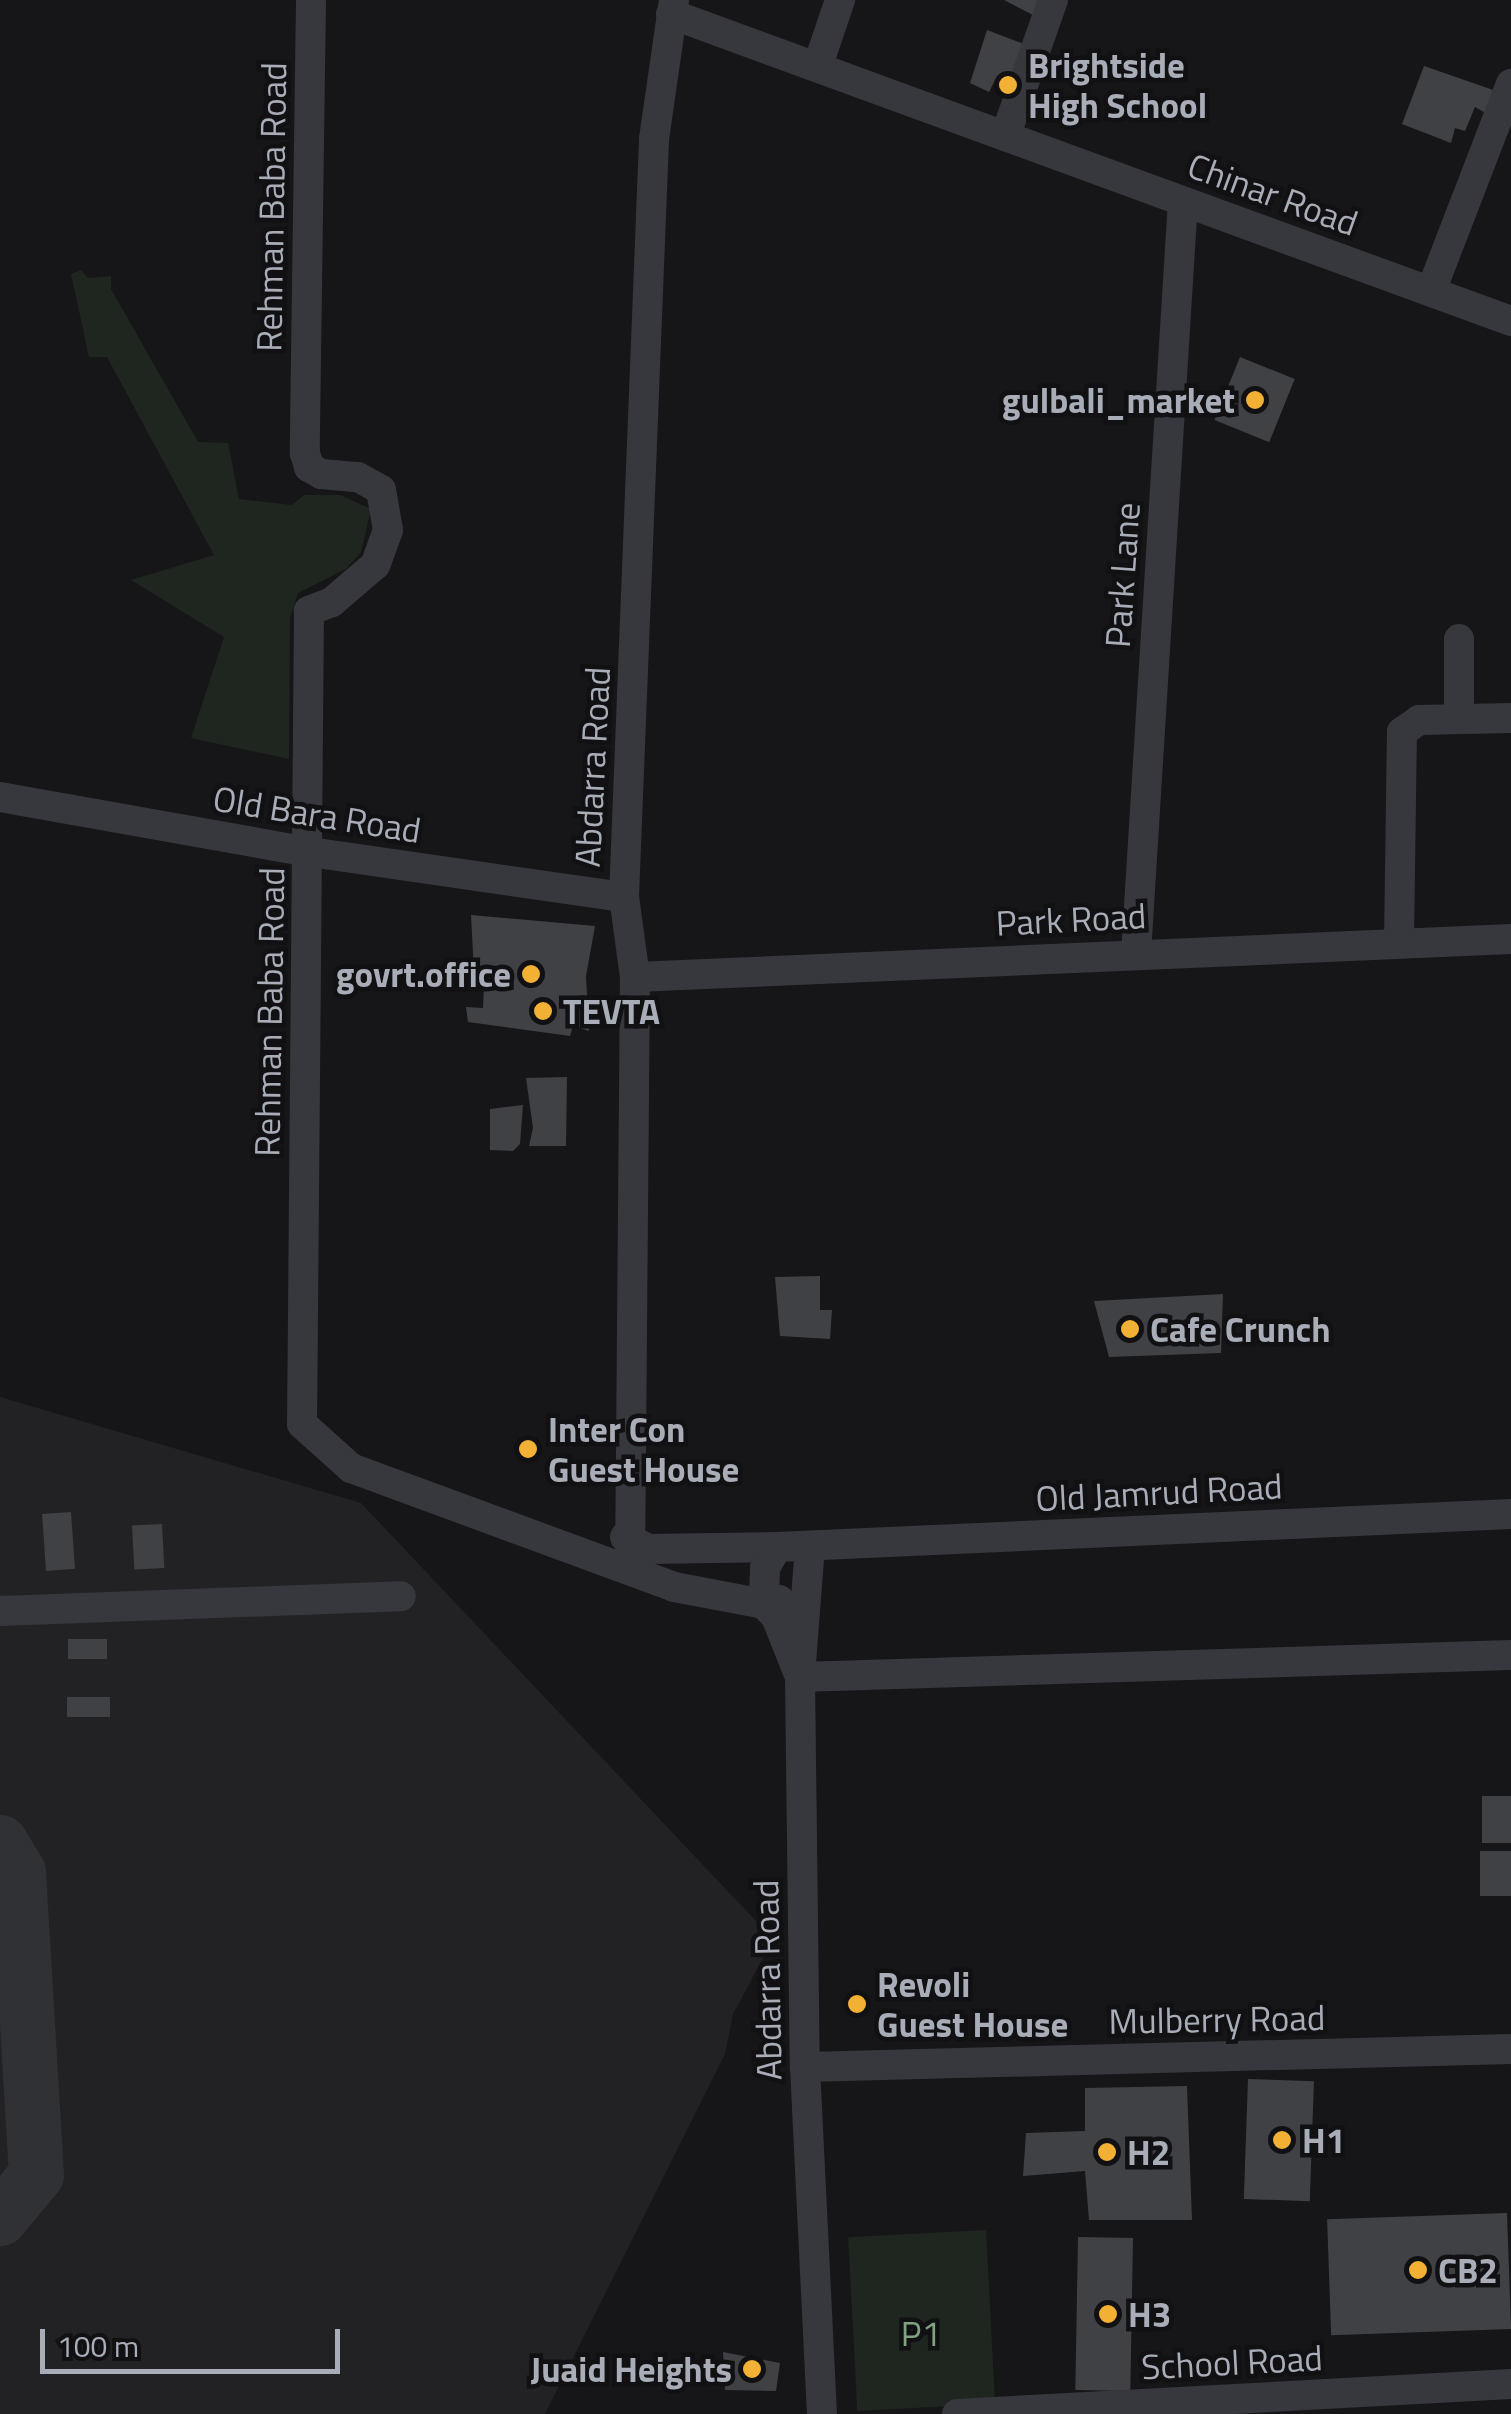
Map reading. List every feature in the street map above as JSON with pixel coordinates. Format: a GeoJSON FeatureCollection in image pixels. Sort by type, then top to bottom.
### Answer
{"type":"FeatureCollection","features":[{"type":"Feature","properties":{"kind":"street","name":"Rehman Baba Road"},"geometry":{"type":"LineString","coordinates":[[310,0],[305,454],[309,467],[321,474],[358,477],[381,490],[388,530],[375,565],[332,602],[308,611],[310,852],[302,1424],[351,1468],[674,1587],[764,1604]]}},
{"type":"Feature","properties":{"kind":"street"},"geometry":{"type":"LineString","coordinates":[[818,64],[840,0]]}},
{"type":"Feature","properties":{"kind":"street"},"geometry":{"type":"LineString","coordinates":[[1006,134],[1053,0]]}},
{"type":"Feature","properties":{"kind":"street","name":"Chinar Road"},"geometry":{"type":"LineString","coordinates":[[673,7],[1511,321]]}},
{"type":"Feature","properties":{"kind":"street","name":"Abdarra Road"},"geometry":{"type":"LineString","coordinates":[[626,1537],[634,977],[624,897],[654,139],[673,7]]}},
{"type":"Feature","properties":{"kind":"street"},"geometry":{"type":"LineString","coordinates":[[1430,291],[1511,84]]}},
{"type":"Feature","properties":{"kind":"street","name":"Park Lane"},"geometry":{"type":"LineString","coordinates":[[1136,954],[1184,201]]}},
{"type":"Feature","properties":{"kind":"street"},"geometry":{"type":"LineString","coordinates":[[1459,719],[1460,639]]}},
{"type":"Feature","properties":{"kind":"street"},"geometry":{"type":"LineString","coordinates":[[1398,943],[1402,732],[1418,720],[1511,718]]}},
{"type":"Feature","properties":{"kind":"street","name":"Old Bara Road"},"geometry":{"type":"LineString","coordinates":[[0,798],[310,852],[624,897]]}},
{"type":"Feature","properties":{"kind":"street","name":"Park Road"},"geometry":{"type":"LineString","coordinates":[[634,977],[1511,939]]}},
{"type":"Feature","properties":{"kind":"street","name":"Old Jamrud Road"},"geometry":{"type":"LineString","coordinates":[[626,1537],[649,1550],[778,1547],[1511,1514]]}},
{"type":"Feature","properties":{"kind":"street"},"geometry":{"type":"LineString","coordinates":[[626,1537],[630,1570]]}},
{"type":"Feature","properties":{"kind":"street","name":"Abdarra Road"},"geometry":{"type":"LineString","coordinates":[[810,1546],[800,1677],[804,2067],[822,2414]]}},
{"type":"Feature","properties":{"kind":"street"},"geometry":{"type":"LineString","coordinates":[[778,1547],[765,1568],[764,1604],[776,1617],[800,1677],[1511,1655]]}},
{"type":"Feature","properties":{"kind":"street"},"geometry":{"type":"LineString","coordinates":[[764,1604],[789,1595],[807,1578]]}},
{"type":"Feature","properties":{"kind":"street"},"geometry":{"type":"LineString","coordinates":[[0,1610],[401,1596]]}},
{"type":"Feature","properties":{"kind":"street","name":"Mulberry Road"},"geometry":{"type":"LineString","coordinates":[[804,2067],[1511,2049]]}},
{"type":"Feature","properties":{"kind":"street","name":"School Road"},"geometry":{"type":"LineString","coordinates":[[958,2414],[1511,2384]]}},
{"type":"Feature","properties":{"kind":"shaded area"},"geometry":{"type":"Polygon","coordinates":[[[0,1397],[361,1503],[773,1939],[733,2014],[725,2054],[545,2414],[0,2414],[0,1397]]]}},
{"type":"Feature","properties":{"kind":"green space"},"geometry":{"type":"Polygon","coordinates":[[[81,270],[88,278],[111,276],[111,289],[198,442],[228,443],[239,499],[292,505],[304,495],[340,495],[371,509],[361,552],[346,569],[298,593],[290,618],[289,759],[191,738],[224,637],[131,580],[214,555],[107,357],[89,357],[71,274],[81,270]]]}},
{"type":"Feature","properties":{"kind":"green space","name":"P1"},"geometry":{"type":"Polygon","coordinates":[[[986,2230],[995,2404],[857,2411],[848,2237],[986,2230]]]}},
{"type":"Feature","properties":{"kind":"building"},"geometry":{"type":"Polygon","coordinates":[[[1004,0],[1045,0],[1037,17],[1004,0]]]}},
{"type":"Feature","properties":{"kind":"building"},"geometry":{"type":"Polygon","coordinates":[[[987,30],[1029,46],[1017,86],[994,82],[989,92],[970,83],[987,30]]]}},
{"type":"Feature","properties":{"kind":"building"},"geometry":{"type":"Polygon","coordinates":[[[1424,66],[1499,92],[1491,116],[1475,107],[1465,131],[1455,128],[1451,143],[1402,124],[1424,66]]]}},
{"type":"Feature","properties":{"kind":"building","name":"gulbali_market"},"geometry":{"type":"Polygon","coordinates":[[[1240,357],[1295,379],[1269,442],[1215,420],[1240,357]]]}},
{"type":"Feature","properties":{"kind":"building","name":"govrt.office"},"geometry":{"type":"Polygon","coordinates":[[[471,915],[595,926],[586,976],[589,1031],[573,1026],[570,1036],[468,1022],[466,1007],[483,1008],[484,984],[474,973],[471,915]]]}},
{"type":"Feature","properties":{"kind":"building"},"geometry":{"type":"Polygon","coordinates":[[[567,1077],[566,1146],[529,1146],[533,1128],[526,1078],[567,1077]]]}},
{"type":"Feature","properties":{"kind":"building"},"geometry":{"type":"Polygon","coordinates":[[[523,1105],[520,1144],[513,1151],[490,1150],[490,1109],[523,1105]]]}},
{"type":"Feature","properties":{"kind":"building"},"geometry":{"type":"Polygon","coordinates":[[[820,1276],[820,1310],[832,1310],[830,1339],[780,1336],[775,1277],[820,1276]]]}},
{"type":"Feature","properties":{"kind":"building"},"geometry":{"type":"Polygon","coordinates":[[[1223,1294],[1221,1353],[1109,1357],[1094,1301],[1223,1294]]]}},
{"type":"Feature","properties":{"kind":"building"},"geometry":{"type":"Polygon","coordinates":[[[71,1512],[75,1569],[46,1571],[42,1514],[71,1512]]]}},
{"type":"Feature","properties":{"kind":"building"},"geometry":{"type":"Polygon","coordinates":[[[162,1524],[164,1568],[134,1570],[132,1526],[162,1524]]]}},
{"type":"Feature","properties":{"kind":"building"},"geometry":{"type":"Polygon","coordinates":[[[68,1639],[107,1639],[107,1659],[68,1659],[68,1639]]]}},
{"type":"Feature","properties":{"kind":"building"},"geometry":{"type":"Polygon","coordinates":[[[67,1697],[110,1697],[110,1717],[67,1717],[67,1697]]]}},
{"type":"Feature","properties":{"kind":"building"},"geometry":{"type":"Polygon","coordinates":[[[1482,1796],[1511,1796],[1511,1843],[1482,1843],[1482,1796]]]}},
{"type":"Feature","properties":{"kind":"building"},"geometry":{"type":"Polygon","coordinates":[[[1480,1851],[1511,1851],[1511,1896],[1480,1896],[1480,1851]]]}},
{"type":"Feature","properties":{"kind":"building","name":"H1"},"geometry":{"type":"Polygon","coordinates":[[[1248,2079],[1314,2081],[1310,2201],[1244,2199],[1248,2079]]]}},
{"type":"Feature","properties":{"kind":"building","name":"H2"},"geometry":{"type":"Polygon","coordinates":[[[1187,2086],[1192,2220],[1089,2220],[1085,2171],[1023,2176],[1026,2133],[1085,2131],[1085,2088],[1187,2086]]]}},
{"type":"Feature","properties":{"kind":"building","name":"CB2"},"geometry":{"type":"Polygon","coordinates":[[[1507,2213],[1511,2329],[1331,2335],[1327,2219],[1507,2213]]]}},
{"type":"Feature","properties":{"kind":"building","name":"H3"},"geometry":{"type":"Polygon","coordinates":[[[1078,2237],[1133,2238],[1130,2391],[1075,2390],[1078,2237]]]}},
{"type":"Feature","properties":{"kind":"building","name":"Juaid Heights"},"geometry":{"type":"Polygon","coordinates":[[[723,2352],[780,2363],[776,2391],[725,2390],[723,2352]]]}},
{"type":"Feature","properties":{"kind":"taxiway"},"geometry":{"type":"LineString","coordinates":[[0,1842],[18,1872],[36,2174],[0,2218]]}},
{"type":"Feature","properties":{"kind":"place","name":"Brightside High School"},"geometry":{"type":"Point","coordinates":[1008,85]}},
{"type":"Feature","properties":{"kind":"place","name":"gulbali_market"},"geometry":{"type":"Point","coordinates":[1255,400]}},
{"type":"Feature","properties":{"kind":"place","name":"govrt.office"},"geometry":{"type":"Point","coordinates":[531,974]}},
{"type":"Feature","properties":{"kind":"place","name":"TEVTA"},"geometry":{"type":"Point","coordinates":[543,1011]}},
{"type":"Feature","properties":{"kind":"place","name":"Cafe Crunch"},"geometry":{"type":"Point","coordinates":[1130,1329]}},
{"type":"Feature","properties":{"kind":"place","name":"Inter Con Guest House"},"geometry":{"type":"Point","coordinates":[528,1449]}},
{"type":"Feature","properties":{"kind":"place","name":"Revoli Guest House"},"geometry":{"type":"Point","coordinates":[857,2004]}},
{"type":"Feature","properties":{"kind":"place","name":"H1"},"geometry":{"type":"Point","coordinates":[1282,2140]}},
{"type":"Feature","properties":{"kind":"place","name":"H2"},"geometry":{"type":"Point","coordinates":[1107,2152]}},
{"type":"Feature","properties":{"kind":"place","name":"CB2"},"geometry":{"type":"Point","coordinates":[1418,2270]}},
{"type":"Feature","properties":{"kind":"place","name":"H3"},"geometry":{"type":"Point","coordinates":[1108,2314]}},
{"type":"Feature","properties":{"kind":"place","name":"Juaid Heights"},"geometry":{"type":"Point","coordinates":[752,2369]}}]}
